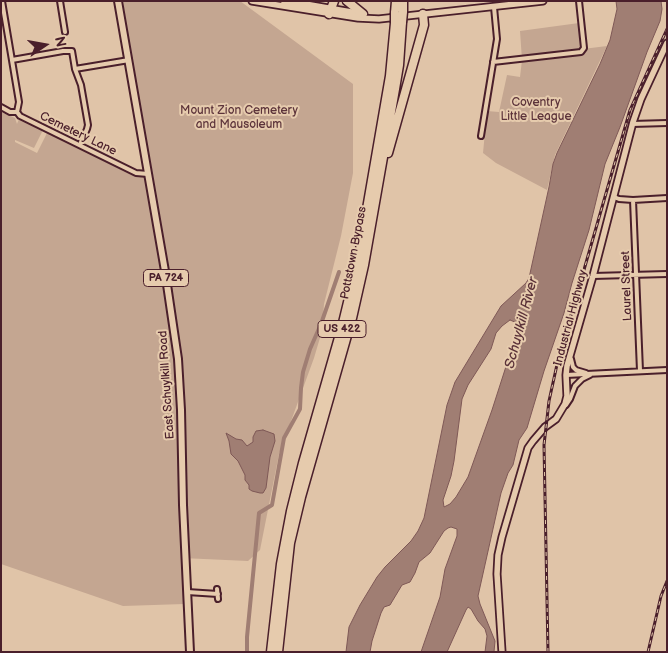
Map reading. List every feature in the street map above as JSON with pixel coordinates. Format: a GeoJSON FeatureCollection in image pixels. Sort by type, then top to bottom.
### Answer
{"type":"FeatureCollection","features":[{"type":"Feature","properties":{"kind":"highway"},"geometry":{"type":"LineString","coordinates":[[347,1],[363,14]]}},
{"type":"Feature","properties":{"kind":"highway","name":"Pottstown Bypass"},"geometry":{"type":"LineString","coordinates":[[279,652],[290,544],[301,497],[352,318],[380,178],[399,65],[396,1]]}},
{"type":"Feature","properties":{"kind":"highway","name":"Pottstown Bypass"},"geometry":{"type":"LineString","coordinates":[[270,652],[290,511],[342,327],[358,261],[390,76],[397,18],[403,1]]}},
{"type":"Feature","properties":{"kind":"highway"},"geometry":{"type":"LineString","coordinates":[[380,178],[408,86],[424,25],[424,14]]}},
{"type":"Feature","properties":{"kind":"main road","name":"East Schuylkill Road"},"geometry":{"type":"LineString","coordinates":[[118,1],[178,359],[190,652]]}},
{"type":"Feature","properties":{"kind":"street"},"geometry":{"type":"LineString","coordinates":[[2,1],[19,102],[17,112]]}},
{"type":"Feature","properties":{"kind":"street"},"geometry":{"type":"LineString","coordinates":[[60,1],[65,32]]}},
{"type":"Feature","properties":{"kind":"street"},"geometry":{"type":"LineString","coordinates":[[252,1],[332,8],[364,18],[379,19],[494,7],[506,3],[543,1]]}},
{"type":"Feature","properties":{"kind":"street"},"geometry":{"type":"LineString","coordinates":[[276,1],[397,18]]}},
{"type":"Feature","properties":{"kind":"street"},"geometry":{"type":"LineString","coordinates":[[493,62],[583,51],[579,1]]}},
{"type":"Feature","properties":{"kind":"street"},"geometry":{"type":"LineString","coordinates":[[481,136],[497,39],[494,7]]}},
{"type":"Feature","properties":{"kind":"street","name":"Industrial Highway"},"geometry":{"type":"LineString","coordinates":[[502,652],[497,574],[498,555],[502,537],[528,448],[559,415],[565,404],[567,396],[566,375],[632,124],[641,99],[667,43]]}},
{"type":"Feature","properties":{"kind":"street"},"geometry":{"type":"LineString","coordinates":[[12,60],[72,51],[75,69],[81,85],[88,125],[80,145]]}},
{"type":"Feature","properties":{"kind":"street"},"geometry":{"type":"LineString","coordinates":[[75,69],[129,60]]}},
{"type":"Feature","properties":{"kind":"street","name":"Cemetery Lane"},"geometry":{"type":"LineString","coordinates":[[1,107],[10,112],[17,112],[20,116],[136,173],[148,174]]}},
{"type":"Feature","properties":{"kind":"street"},"geometry":{"type":"LineString","coordinates":[[632,124],[667,123]]}},
{"type":"Feature","properties":{"kind":"street"},"geometry":{"type":"LineString","coordinates":[[614,197],[633,200],[667,198]]}},
{"type":"Feature","properties":{"kind":"street","name":"Laurel Street"},"geometry":{"type":"LineString","coordinates":[[633,200],[640,371]]}},
{"type":"Feature","properties":{"kind":"street"},"geometry":{"type":"LineString","coordinates":[[593,276],[667,274]]}},
{"type":"Feature","properties":{"kind":"street"},"geometry":{"type":"LineString","coordinates":[[573,348],[571,361],[573,367],[576,370],[593,374]]}},
{"type":"Feature","properties":{"kind":"street"},"geometry":{"type":"LineString","coordinates":[[566,375],[667,370]]}},
{"type":"Feature","properties":{"kind":"street"},"geometry":{"type":"LineString","coordinates":[[559,415],[570,399],[575,386],[582,379],[593,374]]}},
{"type":"Feature","properties":{"kind":"street"},"geometry":{"type":"LineString","coordinates":[[187,592],[218,591],[218,599]]}},
{"type":"Feature","properties":{"kind":"green space","name":"Mount Zion Cemetery and Mausoleum"},"geometry":{"type":"Polygon","coordinates":[[[123,1],[240,1],[353,84],[353,173],[341,236],[324,304],[322,331],[279,454],[260,550],[248,561],[182,558],[184,604],[123,606],[1,564],[1,112],[15,118],[17,124],[19,119],[43,130],[34,148],[15,140],[15,142],[37,153],[47,133],[134,175],[154,180],[134,79],[123,1]]]}},
{"type":"Feature","properties":{"kind":"green space","name":"Coventry Little League"},"geometry":{"type":"Polygon","coordinates":[[[579,23],[583,49],[607,46],[555,155],[547,190],[496,163],[483,153],[487,111],[499,112],[507,75],[520,77],[522,60],[520,31],[579,23]]]}},
{"type":"Feature","properties":{"kind":"water","name":"Schuylkill River"},"geometry":{"type":"Polygon","coordinates":[[[616,1],[661,1],[662,9],[660,21],[605,164],[589,230],[564,313],[527,428],[519,440],[513,465],[501,493],[478,596],[495,641],[494,652],[485,652],[487,636],[485,629],[468,607],[447,652],[421,652],[440,597],[445,569],[457,536],[457,529],[451,527],[444,531],[430,553],[419,562],[410,582],[402,585],[390,605],[384,607],[370,652],[346,652],[349,627],[360,605],[377,577],[411,541],[424,518],[447,405],[455,382],[501,306],[529,278],[553,164],[610,40],[617,9],[616,1]],[[510,320],[496,333],[491,349],[468,385],[462,399],[454,461],[443,500],[444,507],[450,504],[456,497],[468,477],[519,326],[510,320]]]}},
{"type":"Feature","properties":{"kind":"water"},"geometry":{"type":"Polygon","coordinates":[[[263,430],[274,434],[275,441],[270,457],[266,488],[263,493],[260,493],[249,489],[238,461],[231,454],[226,433],[242,440],[247,446],[253,442],[256,431],[263,430]]]}},
{"type":"Feature","properties":{"kind":"waterway"},"geometry":{"type":"LineString","coordinates":[[247,652],[259,513],[272,505],[284,438],[300,409],[303,372],[339,272]]}},
{"type":"Feature","properties":{"kind":"railway"},"geometry":{"type":"LineString","coordinates":[[548,652],[544,445],[549,401],[558,360],[630,110],[667,29]]}},
{"type":"Feature","properties":{"kind":"railway"},"geometry":{"type":"LineString","coordinates":[[648,652],[661,596],[667,581]]}}]}
